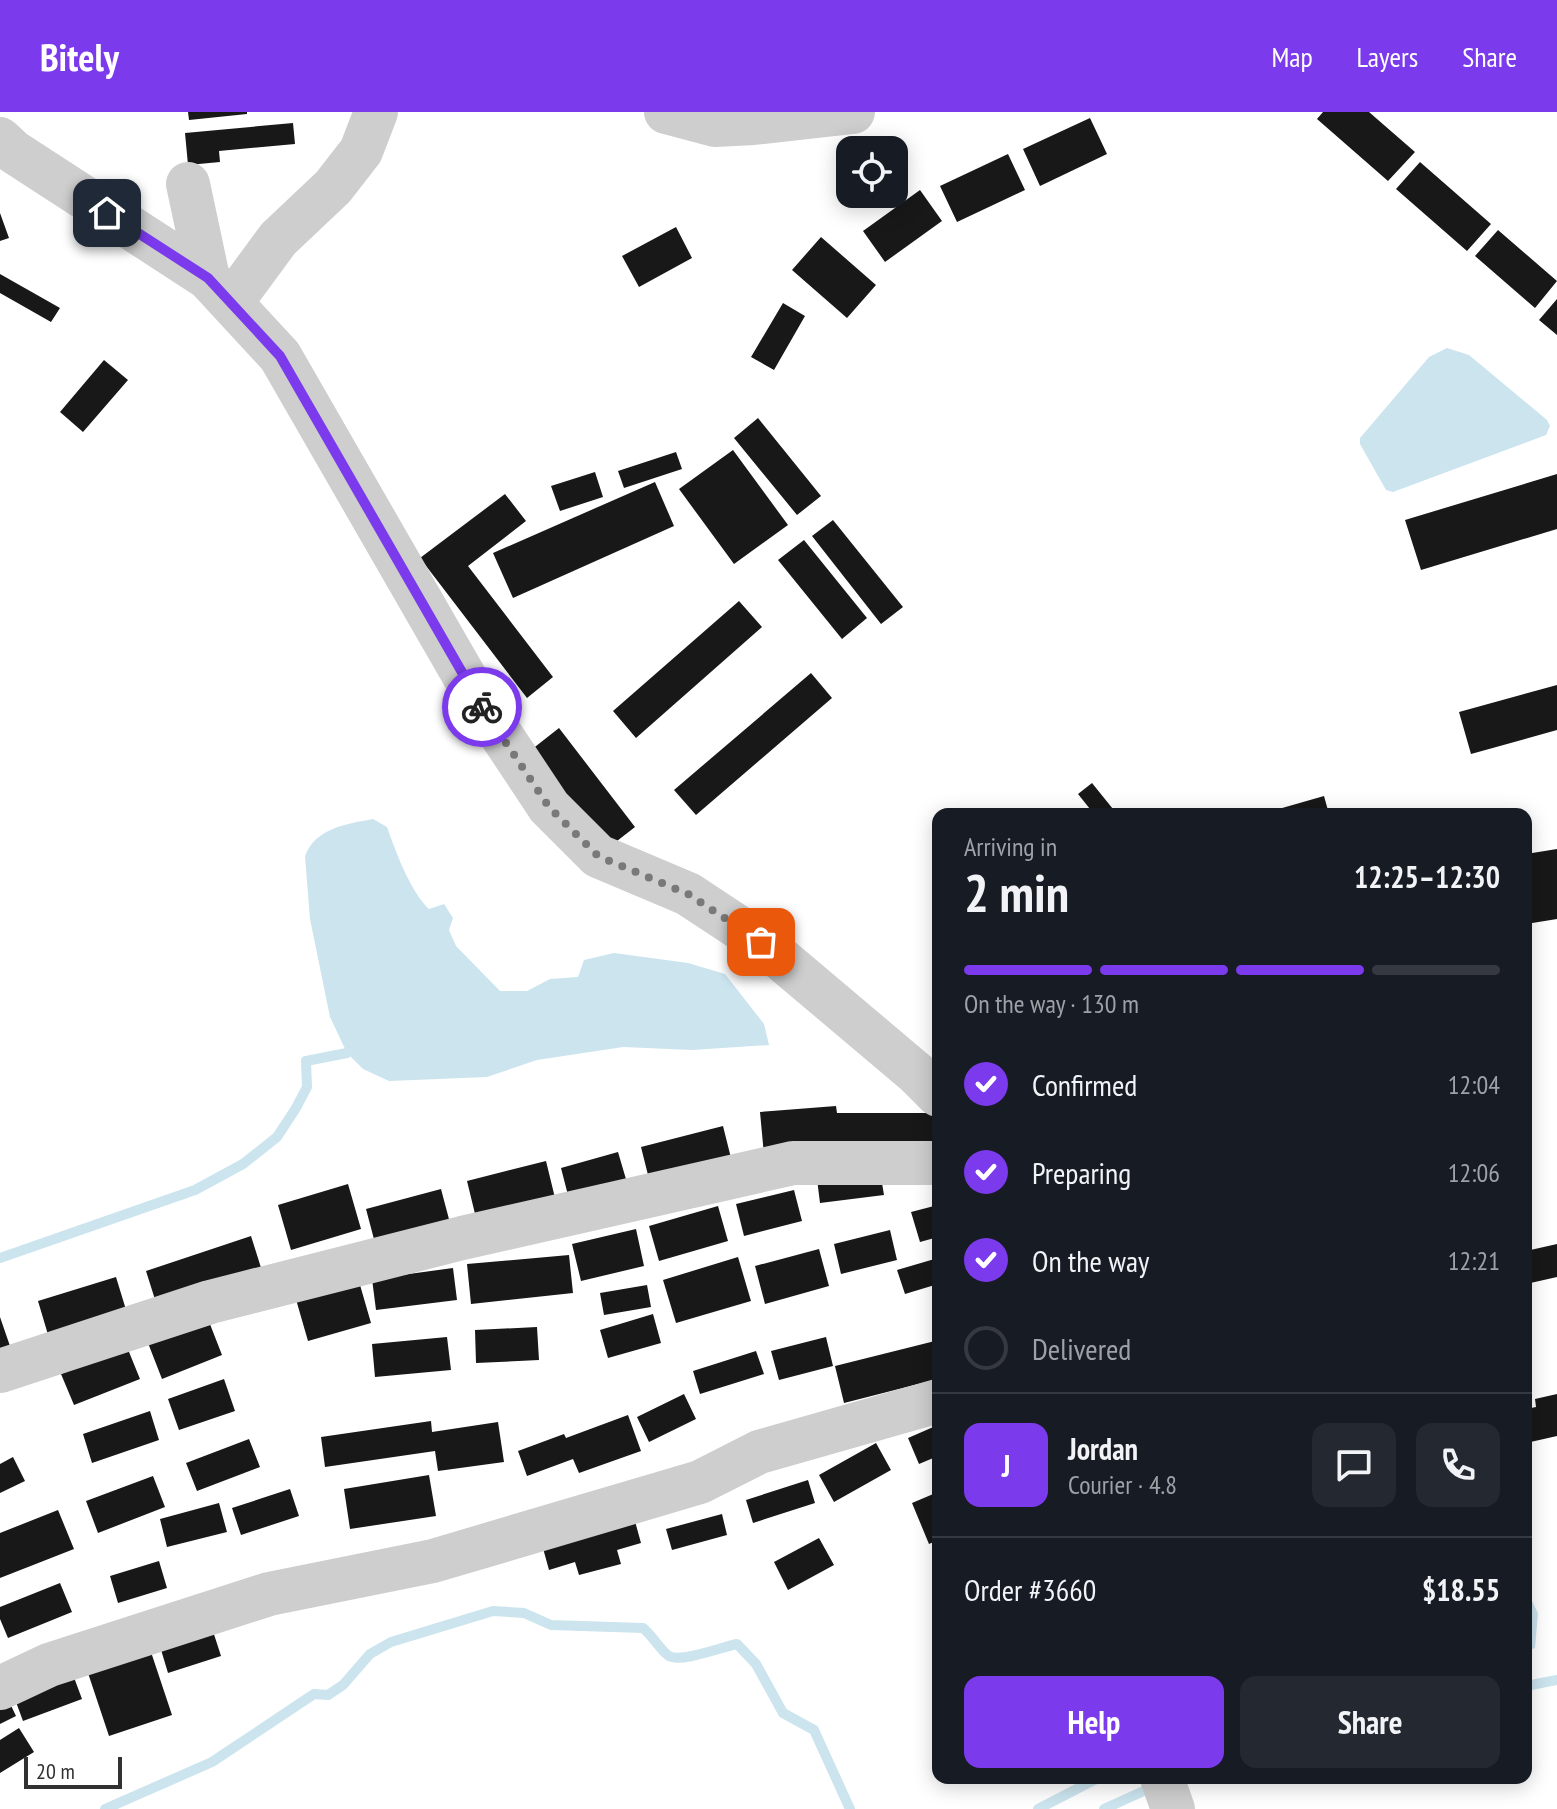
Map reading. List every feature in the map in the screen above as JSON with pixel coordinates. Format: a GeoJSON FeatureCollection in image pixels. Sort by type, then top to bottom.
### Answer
{"type":"FeatureCollection","features":[{"type":"Feature","properties":{"kind":"street"},"geometry":{"type":"LineString","coordinates":[[219,291],[278,239],[342,175],[361,151],[376,112]]}},
{"type":"Feature","properties":{"kind":"street"},"geometry":{"type":"LineString","coordinates":[[666,112],[715,125],[853,112]]}},
{"type":"Feature","properties":{"kind":"street"},"geometry":{"type":"LineString","coordinates":[[7,145],[219,291],[280,356],[478,700],[549,807],[598,856],[688,894],[761,942],[932,1089]]}},
{"type":"Feature","properties":{"kind":"street"},"geometry":{"type":"LineString","coordinates":[[188,184],[219,291]]}},
{"type":"Feature","properties":{"kind":"street"},"geometry":{"type":"LineString","coordinates":[[0,1371],[210,1302],[462,1238],[793,1163],[932,1163]]}},
{"type":"Feature","properties":{"kind":"street"},"geometry":{"type":"LineString","coordinates":[[0,1688],[49,1665],[269,1594],[433,1561],[700,1482],[759,1452],[932,1403]]}},
{"type":"Feature","properties":{"kind":"street"},"geometry":{"type":"LineString","coordinates":[[1164,1784],[1173,1809]]}},
{"type":"Feature","properties":{"kind":"water"},"geometry":{"type":"Polygon","coordinates":[[[1447,348],[1469,355],[1547,420],[1550,426],[1546,435],[1393,492],[1386,490],[1360,444],[1360,438],[1429,357],[1447,348]]]}},
{"type":"Feature","properties":{"kind":"water"},"geometry":{"type":"Polygon","coordinates":[[[373,819],[387,827],[404,871],[422,901],[429,909],[444,904],[453,918],[449,930],[456,946],[500,991],[527,991],[550,979],[578,977],[584,960],[614,953],[688,963],[725,974],[764,1024],[769,1045],[692,1050],[623,1047],[537,1060],[487,1077],[389,1081],[363,1069],[347,1053],[330,1017],[310,919],[305,856],[324,833],[373,819]]]}},
{"type":"Feature","properties":{"kind":"water"},"geometry":{"type":"Polygon","coordinates":[[[1532,1601],[1538,1613],[1535,1648],[1532,1649],[1532,1601]]]}},
{"type":"Feature","properties":{"kind":"building"},"geometry":{"type":"Polygon","coordinates":[[[188,112],[247,112],[247,114],[189,120],[188,112]]]}},
{"type":"Feature","properties":{"kind":"building"},"geometry":{"type":"Polygon","coordinates":[[[1323,112],[1369,112],[1415,152],[1388,181],[1317,119],[1323,112]]]}},
{"type":"Feature","properties":{"kind":"building"},"geometry":{"type":"Polygon","coordinates":[[[1090,118],[1107,154],[1040,186],[1023,149],[1090,118]]]}},
{"type":"Feature","properties":{"kind":"building"},"geometry":{"type":"Polygon","coordinates":[[[293,123],[295,144],[219,151],[220,162],[188,165],[185,133],[293,123]]]}},
{"type":"Feature","properties":{"kind":"building"},"geometry":{"type":"Polygon","coordinates":[[[1008,154],[1025,190],[957,222],[940,186],[1008,154]]]}},
{"type":"Feature","properties":{"kind":"building"},"geometry":{"type":"Polygon","coordinates":[[[1420,162],[1491,224],[1467,251],[1396,189],[1420,162]]]}},
{"type":"Feature","properties":{"kind":"building"},"geometry":{"type":"Polygon","coordinates":[[[920,190],[942,221],[885,262],[863,231],[895,208],[908,208],[908,199],[920,190]]]}},
{"type":"Feature","properties":{"kind":"building"},"geometry":{"type":"Polygon","coordinates":[[[0,213],[9,238],[0,241],[0,213]]]}},
{"type":"Feature","properties":{"kind":"building"},"geometry":{"type":"Polygon","coordinates":[[[676,227],[692,258],[639,287],[622,256],[676,227]]]}},
{"type":"Feature","properties":{"kind":"building"},"geometry":{"type":"Polygon","coordinates":[[[1498,230],[1557,281],[1535,308],[1475,256],[1498,230]]]}},
{"type":"Feature","properties":{"kind":"building"},"geometry":{"type":"Polygon","coordinates":[[[821,237],[876,285],[847,318],[792,270],[821,237]]]}},
{"type":"Feature","properties":{"kind":"building"},"geometry":{"type":"Polygon","coordinates":[[[0,274],[60,308],[51,322],[0,293],[0,274]]]}},
{"type":"Feature","properties":{"kind":"building"},"geometry":{"type":"Polygon","coordinates":[[[1557,299],[1557,335],[1539,320],[1557,299]]]}},
{"type":"Feature","properties":{"kind":"building"},"geometry":{"type":"Polygon","coordinates":[[[783,303],[805,316],[774,370],[751,357],[783,303]]]}},
{"type":"Feature","properties":{"kind":"building"},"geometry":{"type":"Polygon","coordinates":[[[104,360],[128,380],[83,432],[60,412],[104,360]]]}},
{"type":"Feature","properties":{"kind":"building"},"geometry":{"type":"Polygon","coordinates":[[[758,418],[821,496],[797,515],[734,438],[758,418]]]}},
{"type":"Feature","properties":{"kind":"building"},"geometry":{"type":"Polygon","coordinates":[[[733,450],[788,525],[734,564],[679,489],[733,450]]]}},
{"type":"Feature","properties":{"kind":"building"},"geometry":{"type":"Polygon","coordinates":[[[676,452],[682,469],[624,488],[618,471],[676,452]]]}},
{"type":"Feature","properties":{"kind":"building"},"geometry":{"type":"Polygon","coordinates":[[[595,472],[603,497],[560,511],[551,486],[595,472]]]}},
{"type":"Feature","properties":{"kind":"building"},"geometry":{"type":"Polygon","coordinates":[[[1557,474],[1557,529],[1421,570],[1405,520],[1557,474]]]}},
{"type":"Feature","properties":{"kind":"building"},"geometry":{"type":"Polygon","coordinates":[[[655,482],[674,526],[513,598],[493,553],[655,482]]]}},
{"type":"Feature","properties":{"kind":"building"},"geometry":{"type":"Polygon","coordinates":[[[505,494],[526,521],[468,566],[553,677],[527,698],[420,558],[505,494]]]}},
{"type":"Feature","properties":{"kind":"building"},"geometry":{"type":"Polygon","coordinates":[[[833,520],[903,607],[881,624],[812,536],[833,520]]]}},
{"type":"Feature","properties":{"kind":"building"},"geometry":{"type":"Polygon","coordinates":[[[804,540],[867,618],[842,639],[778,560],[804,540]]]}},
{"type":"Feature","properties":{"kind":"building"},"geometry":{"type":"Polygon","coordinates":[[[739,601],[762,627],[636,738],[613,711],[739,601]]]}},
{"type":"Feature","properties":{"kind":"building"},"geometry":{"type":"Polygon","coordinates":[[[811,673],[832,698],[696,815],[674,790],[811,673]]]}},
{"type":"Feature","properties":{"kind":"building"},"geometry":{"type":"Polygon","coordinates":[[[1557,685],[1557,730],[1471,754],[1459,712],[1557,685]]]}},
{"type":"Feature","properties":{"kind":"building"},"geometry":{"type":"Polygon","coordinates":[[[559,728],[635,827],[608,848],[531,750],[559,728]]]}},
{"type":"Feature","properties":{"kind":"building"},"geometry":{"type":"Polygon","coordinates":[[[1092,783],[1112,808],[1089,808],[1078,794],[1092,783]]]}},
{"type":"Feature","properties":{"kind":"building"},"geometry":{"type":"Polygon","coordinates":[[[1324,796],[1327,808],[1282,808],[1324,796]]]}},
{"type":"Feature","properties":{"kind":"building"},"geometry":{"type":"Polygon","coordinates":[[[1557,849],[1557,919],[1532,923],[1532,853],[1557,849]]]}},
{"type":"Feature","properties":{"kind":"building"},"geometry":{"type":"Polygon","coordinates":[[[836,1106],[837,1113],[932,1113],[932,1149],[764,1155],[760,1112],[836,1106]]]}},
{"type":"Feature","properties":{"kind":"building"},"geometry":{"type":"Polygon","coordinates":[[[723,1126],[732,1162],[650,1183],[641,1147],[723,1126]]]}},
{"type":"Feature","properties":{"kind":"building"},"geometry":{"type":"Polygon","coordinates":[[[618,1152],[628,1186],[570,1203],[561,1168],[618,1152]]]}},
{"type":"Feature","properties":{"kind":"building"},"geometry":{"type":"Polygon","coordinates":[[[546,1161],[556,1202],[477,1222],[467,1181],[546,1161]]]}},
{"type":"Feature","properties":{"kind":"building"},"geometry":{"type":"Polygon","coordinates":[[[880,1171],[884,1195],[820,1203],[817,1179],[880,1171]]]}},
{"type":"Feature","properties":{"kind":"building"},"geometry":{"type":"Polygon","coordinates":[[[348,1184],[361,1229],[291,1250],[278,1205],[348,1184]]]}},
{"type":"Feature","properties":{"kind":"building"},"geometry":{"type":"Polygon","coordinates":[[[441,1189],[450,1223],[375,1243],[366,1209],[441,1189]]]}},
{"type":"Feature","properties":{"kind":"building"},"geometry":{"type":"Polygon","coordinates":[[[794,1190],[802,1221],[744,1236],[736,1204],[794,1190]]]}},
{"type":"Feature","properties":{"kind":"building"},"geometry":{"type":"Polygon","coordinates":[[[718,1206],[728,1241],[659,1261],[649,1226],[718,1206]]]}},
{"type":"Feature","properties":{"kind":"building"},"geometry":{"type":"Polygon","coordinates":[[[932,1207],[932,1239],[920,1242],[911,1212],[932,1207]]]}},
{"type":"Feature","properties":{"kind":"building"},"geometry":{"type":"Polygon","coordinates":[[[636,1229],[644,1266],[581,1281],[572,1244],[636,1229]]]}},
{"type":"Feature","properties":{"kind":"building"},"geometry":{"type":"Polygon","coordinates":[[[890,1230],[897,1260],[841,1274],[834,1244],[890,1230]]]}},
{"type":"Feature","properties":{"kind":"building"},"geometry":{"type":"Polygon","coordinates":[[[251,1236],[263,1274],[158,1309],[146,1271],[251,1236]]]}},
{"type":"Feature","properties":{"kind":"building"},"geometry":{"type":"Polygon","coordinates":[[[1557,1244],[1557,1277],[1532,1283],[1532,1250],[1557,1244]]]}},
{"type":"Feature","properties":{"kind":"building"},"geometry":{"type":"Polygon","coordinates":[[[819,1249],[829,1286],[765,1304],[755,1266],[819,1249]]]}},
{"type":"Feature","properties":{"kind":"building"},"geometry":{"type":"Polygon","coordinates":[[[569,1255],[573,1293],[471,1304],[467,1264],[569,1255]]]}},
{"type":"Feature","properties":{"kind":"building"},"geometry":{"type":"Polygon","coordinates":[[[738,1257],[751,1301],[676,1323],[663,1280],[738,1257]]]}},
{"type":"Feature","properties":{"kind":"building"},"geometry":{"type":"Polygon","coordinates":[[[932,1260],[932,1286],[905,1294],[897,1270],[932,1260]]]}},
{"type":"Feature","properties":{"kind":"building"},"geometry":{"type":"Polygon","coordinates":[[[453,1268],[457,1300],[376,1310],[372,1279],[453,1268]]]}},
{"type":"Feature","properties":{"kind":"building"},"geometry":{"type":"Polygon","coordinates":[[[116,1277],[127,1313],[49,1338],[38,1301],[116,1277]]]}},
{"type":"Feature","properties":{"kind":"building"},"geometry":{"type":"Polygon","coordinates":[[[358,1278],[371,1323],[308,1341],[295,1296],[358,1278]]]}},
{"type":"Feature","properties":{"kind":"building"},"geometry":{"type":"Polygon","coordinates":[[[647,1285],[651,1307],[604,1315],[600,1293],[647,1285]]]}},
{"type":"Feature","properties":{"kind":"building"},"geometry":{"type":"Polygon","coordinates":[[[653,1314],[661,1343],[608,1358],[600,1330],[653,1314]]]}},
{"type":"Feature","properties":{"kind":"building"},"geometry":{"type":"Polygon","coordinates":[[[0,1317],[11,1349],[0,1353],[0,1317]]]}},
{"type":"Feature","properties":{"kind":"building"},"geometry":{"type":"Polygon","coordinates":[[[208,1319],[222,1355],[162,1379],[148,1343],[208,1319]]]}},
{"type":"Feature","properties":{"kind":"building"},"geometry":{"type":"Polygon","coordinates":[[[537,1327],[539,1360],[476,1363],[475,1330],[537,1327]]]}},
{"type":"Feature","properties":{"kind":"building"},"geometry":{"type":"Polygon","coordinates":[[[447,1337],[451,1370],[375,1377],[372,1344],[447,1337]]]}},
{"type":"Feature","properties":{"kind":"building"},"geometry":{"type":"Polygon","coordinates":[[[826,1337],[833,1366],[779,1380],[771,1351],[826,1337]]]}},
{"type":"Feature","properties":{"kind":"building"},"geometry":{"type":"Polygon","coordinates":[[[932,1342],[932,1381],[844,1403],[835,1366],[932,1342]]]}},
{"type":"Feature","properties":{"kind":"building"},"geometry":{"type":"Polygon","coordinates":[[[127,1347],[140,1379],[74,1405],[61,1374],[127,1347]]]}},
{"type":"Feature","properties":{"kind":"building"},"geometry":{"type":"Polygon","coordinates":[[[756,1351],[764,1374],[700,1394],[693,1371],[756,1351]]]}},
{"type":"Feature","properties":{"kind":"building"},"geometry":{"type":"Polygon","coordinates":[[[224,1379],[235,1411],[179,1430],[168,1399],[224,1379]]]}},
{"type":"Feature","properties":{"kind":"building"},"geometry":{"type":"Polygon","coordinates":[[[684,1394],[696,1419],[649,1442],[637,1417],[684,1394]]]}},
{"type":"Feature","properties":{"kind":"building"},"geometry":{"type":"Polygon","coordinates":[[[1557,1394],[1557,1436],[1532,1442],[1535,1399],[1557,1394]]]}},
{"type":"Feature","properties":{"kind":"building"},"geometry":{"type":"Polygon","coordinates":[[[150,1411],[159,1440],[92,1463],[83,1434],[150,1411]]]}},
{"type":"Feature","properties":{"kind":"building"},"geometry":{"type":"Polygon","coordinates":[[[628,1415],[641,1451],[579,1473],[573,1459],[527,1476],[518,1451],[564,1434],[566,1438],[628,1415]]]}},
{"type":"Feature","properties":{"kind":"building"},"geometry":{"type":"Polygon","coordinates":[[[431,1421],[432,1432],[498,1422],[504,1462],[438,1471],[435,1451],[325,1467],[321,1437],[431,1421]]]}},
{"type":"Feature","properties":{"kind":"building"},"geometry":{"type":"Polygon","coordinates":[[[932,1428],[932,1459],[919,1464],[908,1438],[932,1428]]]}},
{"type":"Feature","properties":{"kind":"building"},"geometry":{"type":"Polygon","coordinates":[[[249,1439],[260,1467],[197,1491],[186,1463],[249,1439]]]}},
{"type":"Feature","properties":{"kind":"building"},"geometry":{"type":"Polygon","coordinates":[[[876,1443],[891,1470],[834,1502],[819,1475],[876,1443]]]}},
{"type":"Feature","properties":{"kind":"building"},"geometry":{"type":"Polygon","coordinates":[[[13,1457],[25,1481],[0,1493],[0,1464],[13,1457]]]}},
{"type":"Feature","properties":{"kind":"building"},"geometry":{"type":"Polygon","coordinates":[[[429,1475],[436,1516],[350,1529],[344,1489],[429,1475]]]}},
{"type":"Feature","properties":{"kind":"building"},"geometry":{"type":"Polygon","coordinates":[[[153,1476],[165,1507],[98,1533],[86,1501],[153,1476]]]}},
{"type":"Feature","properties":{"kind":"building"},"geometry":{"type":"Polygon","coordinates":[[[808,1480],[815,1503],[753,1523],[746,1500],[808,1480]]]}},
{"type":"Feature","properties":{"kind":"building"},"geometry":{"type":"Polygon","coordinates":[[[290,1489],[299,1516],[241,1535],[232,1508],[290,1489]]]}},
{"type":"Feature","properties":{"kind":"building"},"geometry":{"type":"Polygon","coordinates":[[[932,1495],[932,1543],[929,1544],[912,1503],[932,1495]]]}},
{"type":"Feature","properties":{"kind":"building"},"geometry":{"type":"Polygon","coordinates":[[[219,1503],[227,1532],[167,1547],[160,1519],[219,1503]]]}},
{"type":"Feature","properties":{"kind":"building"},"geometry":{"type":"Polygon","coordinates":[[[58,1510],[74,1549],[0,1578],[0,1533],[58,1510]]]}},
{"type":"Feature","properties":{"kind":"building"},"geometry":{"type":"Polygon","coordinates":[[[633,1514],[641,1543],[617,1550],[621,1564],[579,1575],[575,1562],[549,1570],[541,1541],[633,1514]]]}},
{"type":"Feature","properties":{"kind":"building"},"geometry":{"type":"Polygon","coordinates":[[[722,1514],[727,1535],[672,1550],[666,1529],[722,1514]]]}},
{"type":"Feature","properties":{"kind":"building"},"geometry":{"type":"Polygon","coordinates":[[[819,1538],[834,1565],[788,1590],[774,1562],[819,1538]]]}},
{"type":"Feature","properties":{"kind":"building"},"geometry":{"type":"Polygon","coordinates":[[[159,1561],[167,1588],[118,1603],[110,1576],[159,1561]]]}},
{"type":"Feature","properties":{"kind":"building"},"geometry":{"type":"Polygon","coordinates":[[[60,1583],[72,1612],[8,1638],[0,1619],[0,1607],[60,1583]]]}},
{"type":"Feature","properties":{"kind":"building"},"geometry":{"type":"Polygon","coordinates":[[[211,1625],[221,1656],[168,1673],[159,1643],[211,1625]]]}},
{"type":"Feature","properties":{"kind":"building"},"geometry":{"type":"Polygon","coordinates":[[[149,1646],[172,1715],[109,1736],[86,1667],[149,1646]]]}},
{"type":"Feature","properties":{"kind":"building"},"geometry":{"type":"Polygon","coordinates":[[[72,1672],[82,1699],[23,1721],[13,1694],[72,1672]]]}},
{"type":"Feature","properties":{"kind":"building"},"geometry":{"type":"Polygon","coordinates":[[[6,1695],[16,1716],[0,1724],[0,1697],[6,1695]]]}},
{"type":"Feature","properties":{"kind":"building"},"geometry":{"type":"Polygon","coordinates":[[[19,1728],[34,1752],[0,1773],[0,1740],[19,1728]]]}},
{"type":"Feature","properties":{"kind":"waterway"},"geometry":{"type":"LineString","coordinates":[[0,1258],[195,1190],[243,1164],[277,1137],[296,1108],[307,1087],[306,1061],[347,1053]]}},
{"type":"Feature","properties":{"kind":"waterway"},"geometry":{"type":"LineString","coordinates":[[105,1809],[212,1762],[314,1694],[328,1695],[343,1685],[370,1654],[391,1642],[493,1611],[524,1613],[551,1625],[643,1628],[666,1654],[675,1658],[737,1644],[756,1664],[783,1713],[814,1730],[850,1809]]}},
{"type":"Feature","properties":{"kind":"waterway"},"geometry":{"type":"LineString","coordinates":[[1532,1685],[1557,1680]]}},
{"type":"Feature","properties":{"kind":"waterway"},"geometry":{"type":"LineString","coordinates":[[1038,1809],[1086,1784]]}},
{"type":"Feature","properties":{"kind":"waterway"},"geometry":{"type":"LineString","coordinates":[[1104,1809],[1148,1789]]}},
{"type":"Feature","properties":{"kind":"way so far"},"geometry":{"type":"LineString","coordinates":[[482,707],[549,807],[598,856],[688,894],[761,942]]}},
{"type":"Feature","properties":{"kind":"route"},"geometry":{"type":"LineString","coordinates":[[107,213],[208,278],[280,356],[482,707]]}}]}
